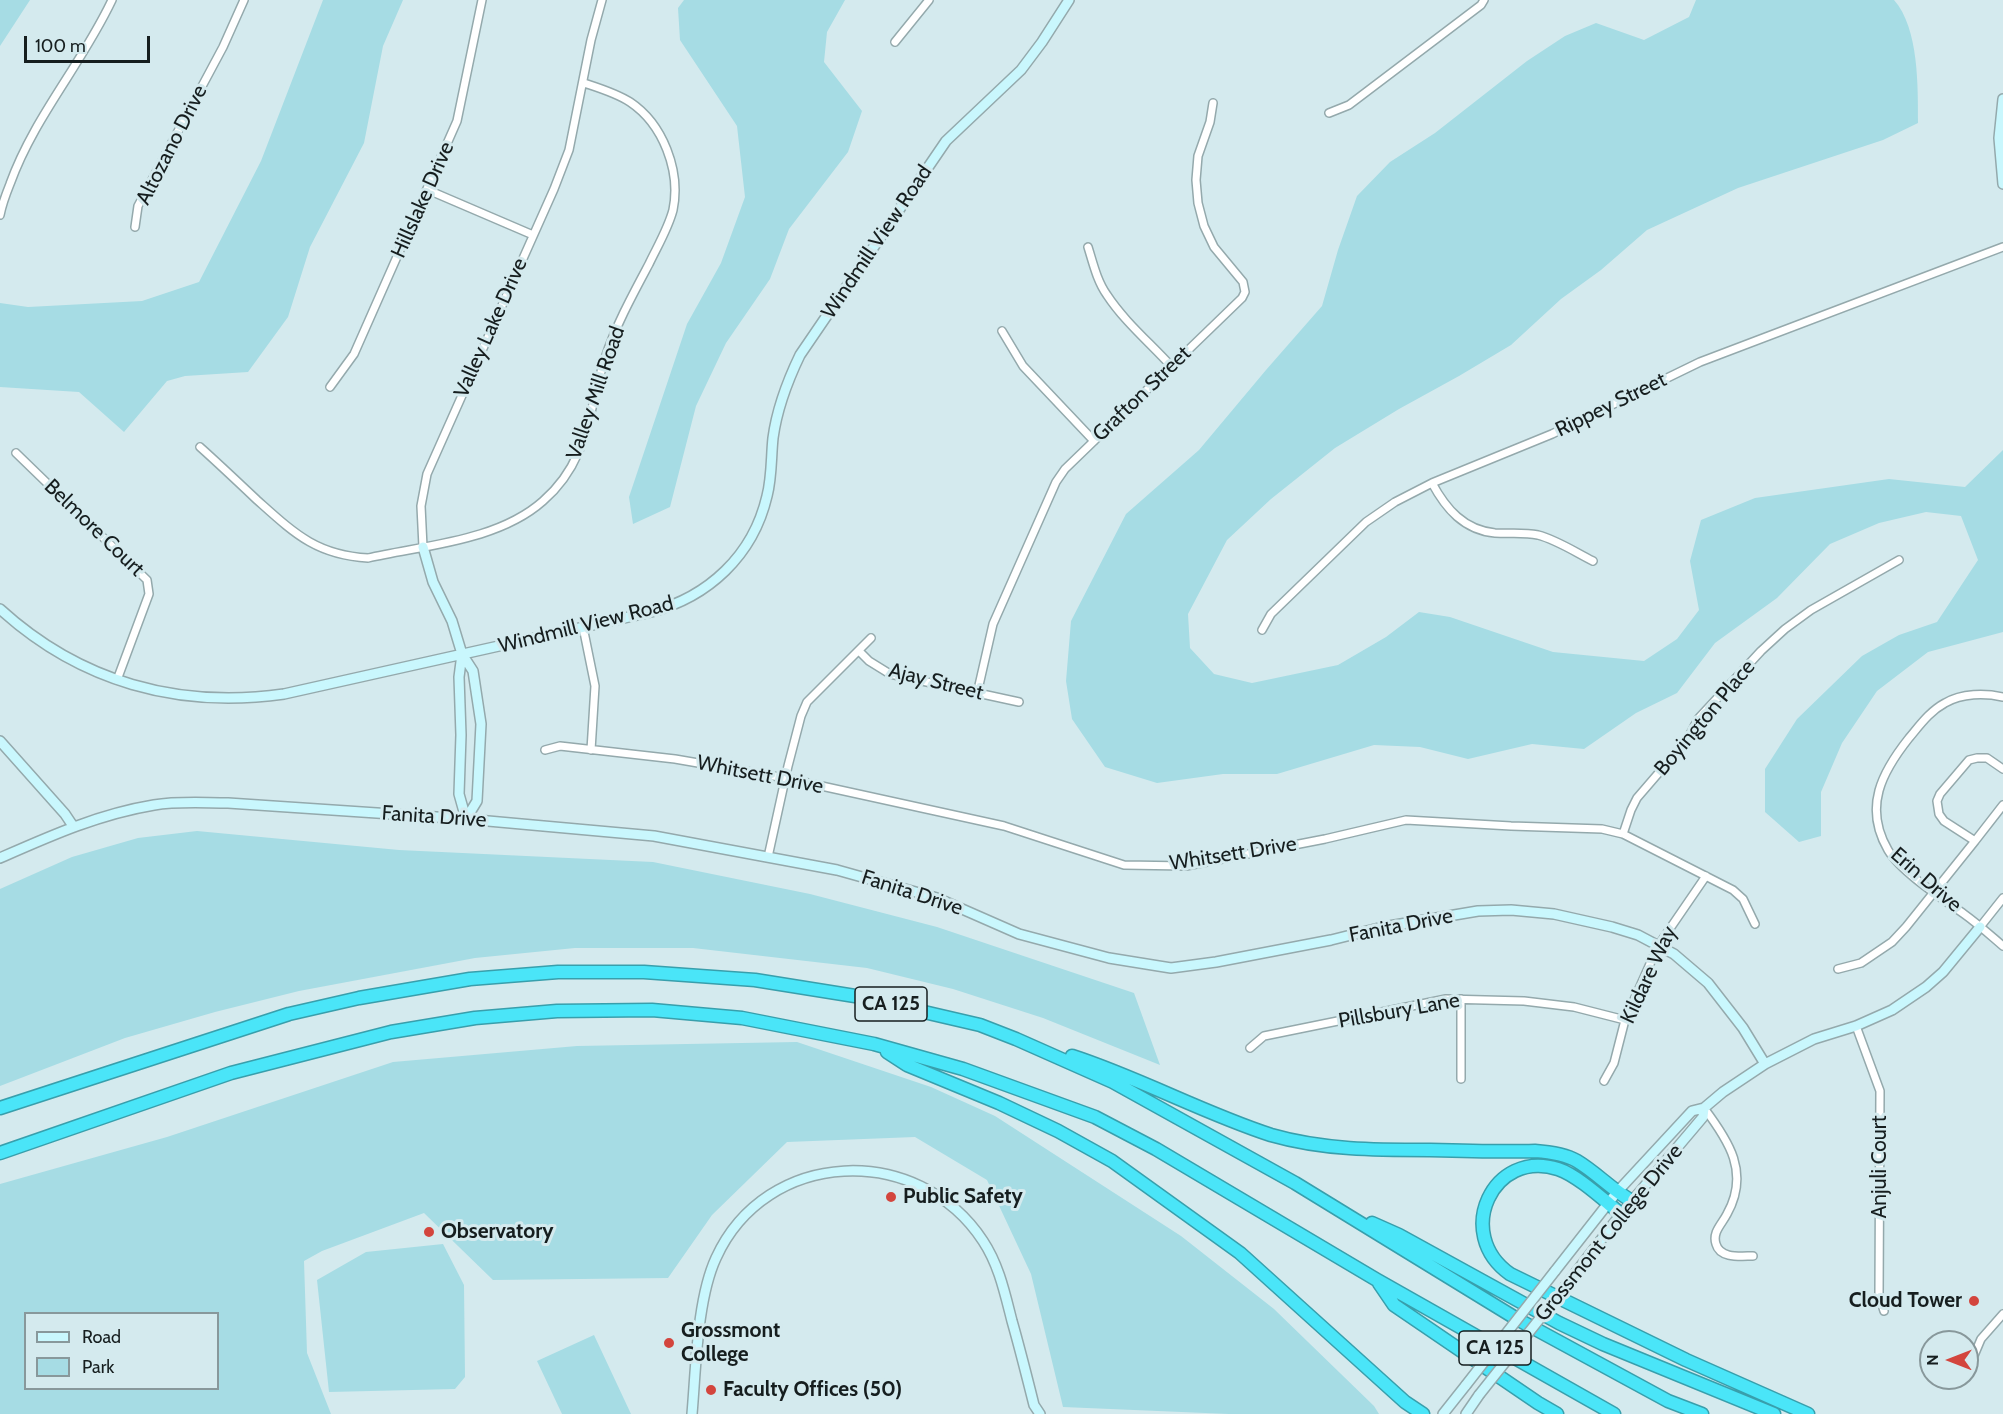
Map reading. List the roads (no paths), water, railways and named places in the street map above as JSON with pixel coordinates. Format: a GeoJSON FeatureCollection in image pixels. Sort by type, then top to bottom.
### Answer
{"type":"FeatureCollection","features":[{"type":"Feature","properties":{"kind":"highway","name":"CA 125"},"geometry":{"type":"LineString","coordinates":[[0,1108],[289,1014],[360,998],[470,980],[558,972],[644,972],[754,980],[855,996],[980,1025],[1113,1082],[1317,1197],[1517,1319],[1668,1401],[1702,1414]]}},
{"type":"Feature","properties":{"kind":"highway","name":"CA 125"},"geometry":{"type":"LineString","coordinates":[[0,1153],[231,1073],[391,1032],[475,1018],[557,1011],[652,1010],[742,1018],[874,1044],[963,1069],[1095,1117],[1156,1149],[1377,1280],[1614,1414]]}},
{"type":"Feature","properties":{"kind":"highway"},"geometry":{"type":"LineString","coordinates":[[1016,1039],[1103,1066],[1223,1117],[1272,1135],[1323,1146],[1356,1149],[1551,1153],[1577,1161],[1617,1192],[1632,1200]]}},
{"type":"Feature","properties":{"kind":"highway"},"geometry":{"type":"LineString","coordinates":[[874,1044],[907,1065],[999,1103],[1058,1131],[1112,1161],[1240,1253],[1383,1382],[1422,1414]]}},
{"type":"Feature","properties":{"kind":"highway"},"geometry":{"type":"LineString","coordinates":[[1621,1214],[1564,1171],[1539,1166],[1522,1168],[1500,1182],[1487,1199],[1482,1220],[1485,1244],[1497,1264],[1510,1274],[1686,1360],[1808,1414]]}},
{"type":"Feature","properties":{"kind":"highway"},"geometry":{"type":"LineString","coordinates":[[1317,1197],[1399,1235],[1559,1323],[1614,1349],[1774,1414]]}},
{"type":"Feature","properties":{"kind":"highway"},"geometry":{"type":"LineString","coordinates":[[1377,1280],[1394,1305],[1557,1414]]}},
{"type":"Feature","properties":{"kind":"street"},"geometry":{"type":"LineString","coordinates":[[0,215],[28,140],[93,36],[112,0]]}},
{"type":"Feature","properties":{"kind":"street","name":"Altozano Drive"},"geometry":{"type":"LineString","coordinates":[[135,227],[138,206],[223,47],[244,0]]}},
{"type":"Feature","properties":{"kind":"street","name":"Hillslake Drive"},"geometry":{"type":"LineString","coordinates":[[330,387],[354,354],[458,121],[482,0]]}},
{"type":"Feature","properties":{"kind":"street","name":"Valley Lake Drive"},"geometry":{"type":"LineString","coordinates":[[466,819],[477,801],[481,724],[473,671],[462,654],[452,621],[433,582],[423,547],[421,506],[424,483],[430,464],[569,150],[591,40],[602,0]]}},
{"type":"Feature","properties":{"kind":"street"},"geometry":{"type":"LineString","coordinates":[[895,42],[929,0]]}},
{"type":"Feature","properties":{"kind":"street","name":"Windmill View Road"},"geometry":{"type":"LineString","coordinates":[[0,609],[22,629],[52,650],[117,680],[179,695],[221,699],[284,694],[651,612],[676,604],[712,584],[740,555],[754,532],[764,508],[770,482],[773,440],[778,413],[786,385],[800,356],[946,141],[1021,70],[1069,0]]}},
{"type":"Feature","properties":{"kind":"street"},"geometry":{"type":"LineString","coordinates":[[1329,113],[1349,105],[1481,5],[1484,0]]}},
{"type":"Feature","properties":{"kind":"street","name":"Valley Mill Road"},"geometry":{"type":"LineString","coordinates":[[200,447],[292,531],[315,545],[340,554],[368,558],[482,533],[507,524],[540,503],[560,484],[581,448],[606,358],[625,309],[662,237],[672,211],[674,188],[671,165],[665,144],[654,126],[631,102],[584,83]]}},
{"type":"Feature","properties":{"kind":"street"},"geometry":{"type":"LineString","coordinates":[[2003,99],[1999,138],[2003,184]]}},
{"type":"Feature","properties":{"kind":"street","name":"Grafton Street"},"geometry":{"type":"LineString","coordinates":[[977,694],[993,624],[1056,482],[1065,469],[1242,298],[1245,292],[1243,282],[1208,236],[1198,203],[1196,180],[1198,156],[1210,122],[1213,103]]}},
{"type":"Feature","properties":{"kind":"street"},"geometry":{"type":"LineString","coordinates":[[428,190],[533,235]]}},
{"type":"Feature","properties":{"kind":"street"},"geometry":{"type":"LineString","coordinates":[[1088,246],[1106,294],[1117,309],[1171,366]]}},
{"type":"Feature","properties":{"kind":"street","name":"Rippey Street"},"geometry":{"type":"LineString","coordinates":[[1262,630],[1270,615],[1366,522],[1395,502],[1432,483],[1552,434],[1700,362],[2003,247]]}},
{"type":"Feature","properties":{"kind":"street"},"geometry":{"type":"LineString","coordinates":[[1002,331],[1023,366],[1094,441]]}},
{"type":"Feature","properties":{"kind":"street","name":"Belmore Court"},"geometry":{"type":"LineString","coordinates":[[16,453],[147,580],[149,594],[117,680]]}},
{"type":"Feature","properties":{"kind":"street"},"geometry":{"type":"LineString","coordinates":[[1432,483],[1448,510],[1471,526],[1494,533],[1521,532],[1539,535],[1556,541],[1593,561]]}},
{"type":"Feature","properties":{"kind":"street","name":"Boyington Place"},"geometry":{"type":"LineString","coordinates":[[1623,834],[1637,798],[1687,740],[1698,719],[1761,651],[1811,610],[1899,560]]}},
{"type":"Feature","properties":{"kind":"street"},"geometry":{"type":"LineString","coordinates":[[583,627],[595,686],[591,750]]}},
{"type":"Feature","properties":{"kind":"street"},"geometry":{"type":"LineString","coordinates":[[768,857],[785,778],[801,716],[807,702],[872,638]]}},
{"type":"Feature","properties":{"kind":"street","name":"Ajay Street"},"geometry":{"type":"LineString","coordinates":[[859,651],[869,661],[890,674],[1019,702]]}},
{"type":"Feature","properties":{"kind":"street","name":"Valley Lake Drive"},"geometry":{"type":"LineString","coordinates":[[462,654],[459,677],[461,735],[459,794],[466,819]]}},
{"type":"Feature","properties":{"kind":"street","name":"Erin Drive"},"geometry":{"type":"LineString","coordinates":[[2003,697],[1979,695],[1961,697],[1944,703],[1926,717],[1894,756],[1880,783],[1876,812],[1880,834],[1892,856],[1933,893],[2003,946]]}},
{"type":"Feature","properties":{"kind":"street"},"geometry":{"type":"LineString","coordinates":[[0,741],[73,826]]}},
{"type":"Feature","properties":{"kind":"street","name":"Whitsett Drive"},"geometry":{"type":"LineString","coordinates":[[545,750],[560,746],[675,759],[785,778],[1005,826],[1124,865],[1186,866],[1325,839],[1406,820],[1602,829],[1623,834],[1733,890],[1743,899],[1755,924]]}},
{"type":"Feature","properties":{"kind":"street"},"geometry":{"type":"LineString","coordinates":[[1975,841],[1944,821],[1939,814],[1937,801],[1940,794],[1969,760],[1987,758],[2003,769]]}},
{"type":"Feature","properties":{"kind":"street","name":"Fanita Drive"},"geometry":{"type":"LineString","coordinates":[[0,858],[73,826],[132,810],[172,803],[228,803],[466,819],[654,836],[837,870],[937,898],[1019,934],[1109,958],[1171,968],[1216,962],[1331,940],[1383,927],[1489,911],[1533,911],[1612,927],[1638,935],[1674,954],[1708,983],[1743,1028],[1765,1064]]}},
{"type":"Feature","properties":{"kind":"street"},"geometry":{"type":"LineString","coordinates":[[1838,969],[1861,963],[1892,942],[2003,805]]}},
{"type":"Feature","properties":{"kind":"street","name":"Kildare Way"},"geometry":{"type":"LineString","coordinates":[[1604,1081],[1614,1063],[1625,1020],[1659,946],[1706,876]]}},
{"type":"Feature","properties":{"kind":"street"},"geometry":{"type":"LineString","coordinates":[[1980,927],[2003,898]]}},
{"type":"Feature","properties":{"kind":"street","name":"Grossmont College Drive"},"geometry":{"type":"LineString","coordinates":[[1443,1414],[1617,1192],[1692,1111],[1704,1108],[1723,1092],[1765,1064],[1814,1038],[1856,1026],[1892,1010],[1926,987],[1943,972],[1980,927]]}},
{"type":"Feature","properties":{"kind":"street","name":"Pillsbury Lane"},"geometry":{"type":"LineString","coordinates":[[1250,1048],[1264,1036],[1446,999],[1554,1004],[1625,1020]]}},
{"type":"Feature","properties":{"kind":"street"},"geometry":{"type":"LineString","coordinates":[[1461,999],[1461,1079]]}},
{"type":"Feature","properties":{"kind":"street","name":"Anjuli Court"},"geometry":{"type":"LineString","coordinates":[[1856,1026],[1880,1091],[1879,1294],[1884,1311]]}},
{"type":"Feature","properties":{"kind":"street"},"geometry":{"type":"LineString","coordinates":[[1704,1108],[1728,1143],[1736,1169],[1735,1196],[1728,1214],[1717,1230],[1715,1243],[1720,1251],[1730,1256],[1753,1256]]}},
{"type":"Feature","properties":{"kind":"street","name":"Grossmont College Drive"},"geometry":{"type":"LineString","coordinates":[[1466,1414],[1632,1200],[1703,1117],[1704,1108]]}},
{"type":"Feature","properties":{"kind":"street"},"geometry":{"type":"LineString","coordinates":[[692,1414],[708,1279],[716,1258],[731,1231],[761,1202],[786,1186],[822,1173],[862,1170],[909,1180],[956,1208],[978,1233],[998,1270],[1034,1405],[1040,1414]]}},
{"type":"Feature","properties":{"kind":"street"},"geometry":{"type":"LineString","coordinates":[[1979,1344],[2003,1314]]}},
{"type":"Feature","properties":{"kind":"place","name":"Public Safety"},"geometry":{"type":"Point","coordinates":[891,1197]}},
{"type":"Feature","properties":{"kind":"place","name":"Observatory"},"geometry":{"type":"Point","coordinates":[429,1232]}},
{"type":"Feature","properties":{"kind":"place","name":"Cloud Tower"},"geometry":{"type":"Point","coordinates":[1974,1301]}},
{"type":"Feature","properties":{"kind":"place","name":"Grossmont College"},"geometry":{"type":"Point","coordinates":[669,1343]}},
{"type":"Feature","properties":{"kind":"place","name":"Faculty Offices (50)"},"geometry":{"type":"Point","coordinates":[711,1390]}}]}
